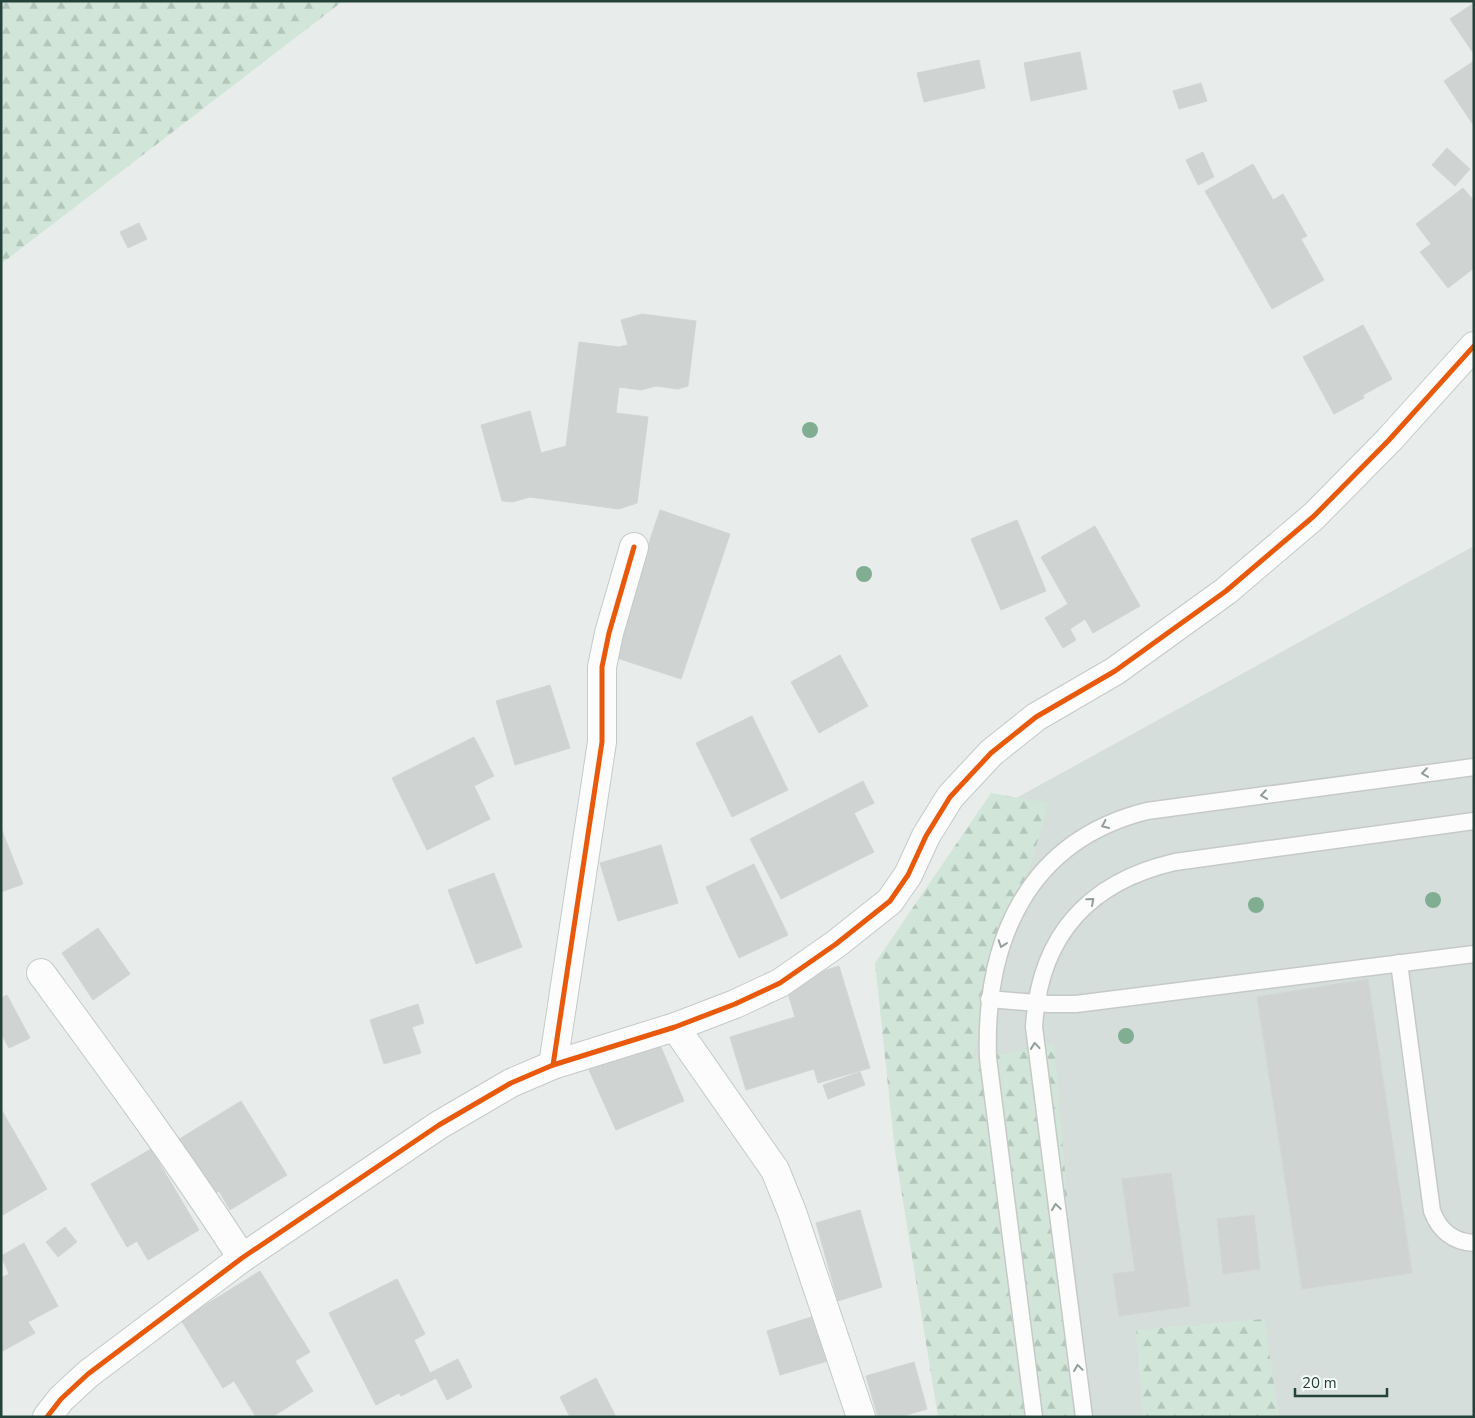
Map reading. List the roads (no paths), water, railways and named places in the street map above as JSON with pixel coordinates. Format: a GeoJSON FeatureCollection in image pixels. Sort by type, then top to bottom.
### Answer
{"type":"FeatureCollection","features":[{"type":"Feature","properties":{"kind":"street"},"geometry":{"type":"LineString","coordinates":[[47,1417],[61,1399],[88,1374],[242,1258],[438,1126],[511,1083],[553,1064],[674,1027],[736,1004],[780,983],[836,944],[890,901],[908,875],[926,836],[950,798],[991,753],[1036,717],[1115,671],[1226,591],[1314,516],[1389,440],[1474,346]]}},
{"type":"Feature","properties":{"kind":"street"},"geometry":{"type":"LineString","coordinates":[[553,1064],[602,742],[602,667],[608,633],[634,547]]}},
{"type":"Feature","properties":{"kind":"street"},"geometry":{"type":"LineString","coordinates":[[41,973],[141,1108],[196,1186],[242,1258]]}},
{"type":"Feature","properties":{"kind":"street"},"geometry":{"type":"LineString","coordinates":[[674,1027],[729,1101],[775,1170],[795,1219],[861,1417]]}},
{"type":"Feature","properties":{"kind":"lane"},"geometry":{"type":"LineString","coordinates":[[1034,1417],[988,1058],[989,999],[1000,948],[1017,907],[1028,888],[1062,852],[1102,826],[1147,811],[1474,767]]}},
{"type":"Feature","properties":{"kind":"lane"},"geometry":{"type":"LineString","coordinates":[[1084,1417],[1035,1050],[1035,1003],[1048,958],[1074,918],[1103,891],[1130,875],[1175,862],[1474,821]]}},
{"type":"Feature","properties":{"kind":"lane"},"geometry":{"type":"LineString","coordinates":[[989,999],[1076,1004],[1474,954]]}},
{"type":"Feature","properties":{"kind":"lane"},"geometry":{"type":"LineString","coordinates":[[1399,963],[1432,1211],[1436,1221],[1451,1237],[1474,1243]]}}]}
